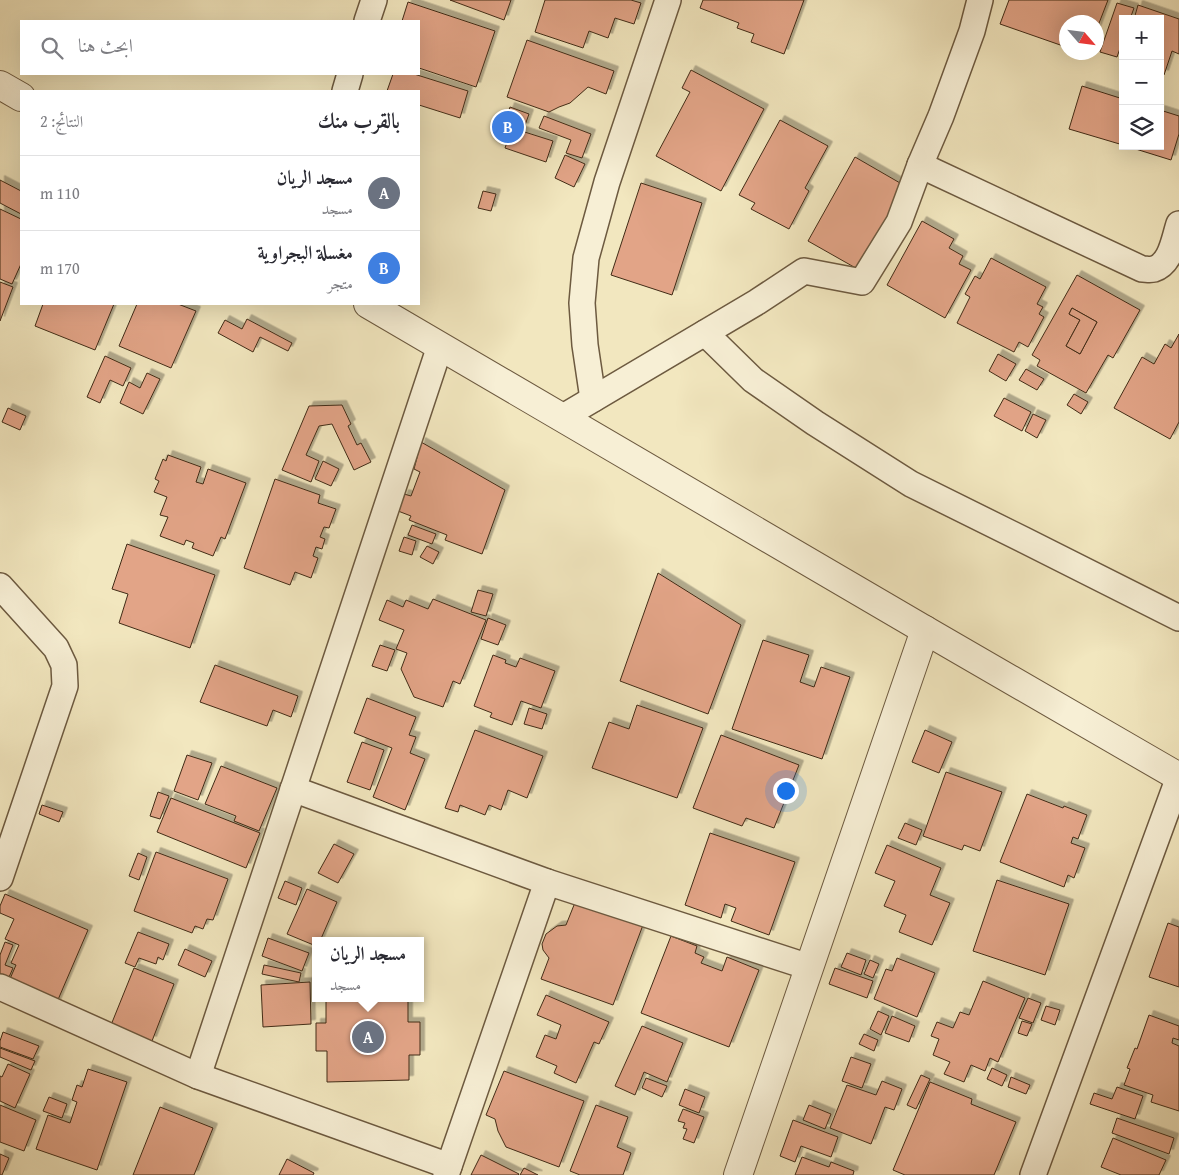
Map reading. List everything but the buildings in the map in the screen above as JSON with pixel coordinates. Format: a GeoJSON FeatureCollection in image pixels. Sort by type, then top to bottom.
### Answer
{"type":"FeatureCollection","features":[{"type":"Feature","properties":{"kind":"street"},"geometry":{"type":"LineString","coordinates":[[367,20],[374,0]]}},
{"type":"Feature","properties":{"kind":"street"},"geometry":{"type":"LineString","coordinates":[[593,399],[585,345],[582,303],[586,258],[607,182],[668,0]]}},
{"type":"Feature","properties":{"kind":"street"},"geometry":{"type":"LineString","coordinates":[[563,417],[757,302],[804,271],[862,282],[899,222],[948,97],[972,31],[980,0]]}},
{"type":"Feature","properties":{"kind":"street"},"geometry":{"type":"LineString","coordinates":[[345,90],[350,75]]}},
{"type":"Feature","properties":{"kind":"street"},"geometry":{"type":"LineString","coordinates":[[0,85],[20,96]]}},
{"type":"Feature","properties":{"kind":"street"},"geometry":{"type":"LineString","coordinates":[[920,165],[1142,269],[1153,270],[1168,257],[1179,224]]}},
{"type":"Feature","properties":{"kind":"street"},"geometry":{"type":"LineString","coordinates":[[370,305],[1179,777],[1033,1175]]}},
{"type":"Feature","properties":{"kind":"street"},"geometry":{"type":"LineString","coordinates":[[705,333],[753,380],[815,423],[911,484],[1179,618]]}},
{"type":"Feature","properties":{"kind":"street"},"geometry":{"type":"LineString","coordinates":[[198,1076],[440,346]]}},
{"type":"Feature","properties":{"kind":"street"},"geometry":{"type":"LineString","coordinates":[[0,586],[56,648],[64,665],[65,686],[0,878]]}},
{"type":"Feature","properties":{"kind":"street"},"geometry":{"type":"LineString","coordinates":[[738,1175],[925,630]]}},
{"type":"Feature","properties":{"kind":"street"},"geometry":{"type":"LineString","coordinates":[[293,788],[547,882],[809,967]]}},
{"type":"Feature","properties":{"kind":"street"},"geometry":{"type":"LineString","coordinates":[[0,988],[198,1076],[448,1170],[547,882]]}},
{"type":"Feature","properties":{"kind":"place","name":"مغسلة البجراوية"},"geometry":{"type":"Point","coordinates":[508,127]}},
{"type":"Feature","properties":{"kind":"place","name":"مسجد الريان"},"geometry":{"type":"Point","coordinates":[368,1037]}}]}
